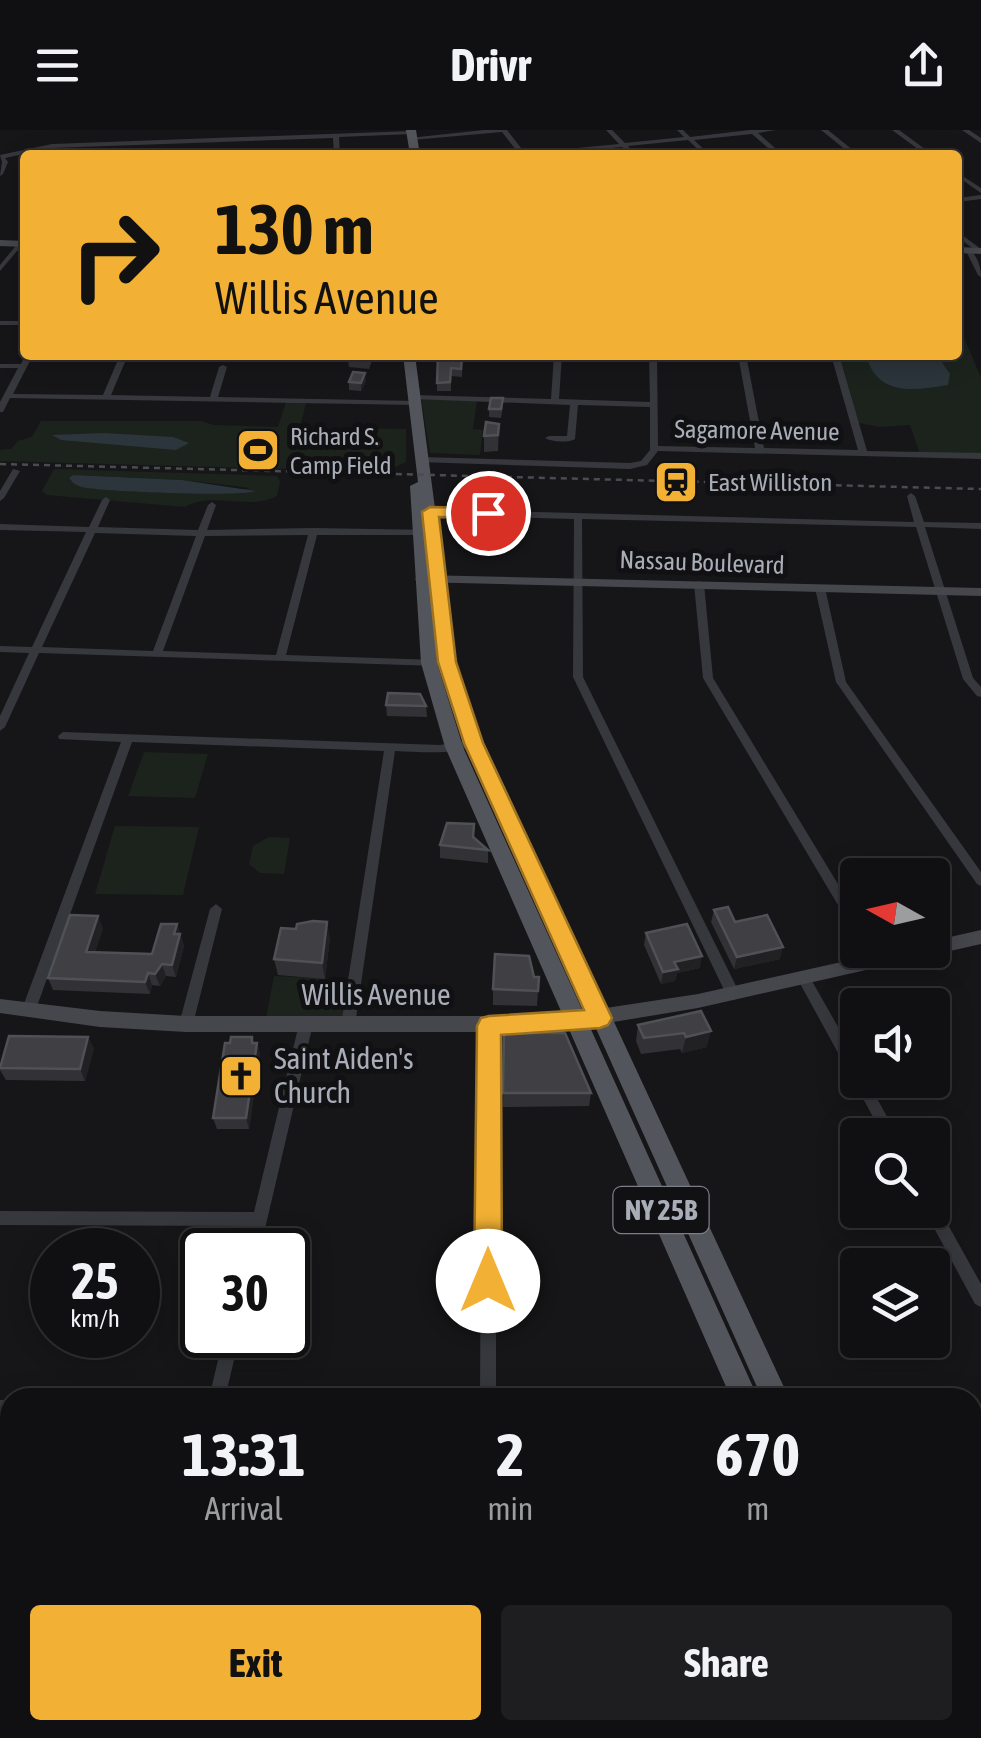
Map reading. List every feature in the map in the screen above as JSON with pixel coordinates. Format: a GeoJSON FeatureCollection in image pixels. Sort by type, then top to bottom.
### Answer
{"type":"FeatureCollection","features":[{"type":"Feature","properties":{"kind":"main road","name":"NY 25B"},"geometry":{"type":"LineString","coordinates":[[410,360],[422,462],[416,489],[423,512],[438,663],[464,745],[589,1020],[771,1388]]}},
{"type":"Feature","properties":{"kind":"main road","name":"Nassau Boulevard"},"geometry":{"type":"LineString","coordinates":[[429,578],[981,592]]}},
{"type":"Feature","properties":{"kind":"main road","name":"Willis Avenue"},"geometry":{"type":"LineString","coordinates":[[950,945],[980,940]]}},
{"type":"Feature","properties":{"kind":"main road","name":"Willis Avenue"},"geometry":{"type":"LineString","coordinates":[[0,1006],[186,1024],[489,1026],[589,1020],[733,994],[840,966]]}},
{"type":"Feature","properties":{"kind":"main road","name":"NY 25B"},"geometry":{"type":"LineString","coordinates":[[589,1020],[741,1388]]}},
{"type":"Feature","properties":{"kind":"street"},"geometry":{"type":"LineString","coordinates":[[27,150],[503,130],[519,150]]}},
{"type":"Feature","properties":{"kind":"street"},"geometry":{"type":"LineString","coordinates":[[609,130],[628,150]]}},
{"type":"Feature","properties":{"kind":"street"},"geometry":{"type":"LineString","coordinates":[[680,130],[701,150]]}},
{"type":"Feature","properties":{"kind":"street"},"geometry":{"type":"LineString","coordinates":[[573,150],[773,130]]}},
{"type":"Feature","properties":{"kind":"street"},"geometry":{"type":"LineString","coordinates":[[824,130],[850,150]]}},
{"type":"Feature","properties":{"kind":"street"},"geometry":{"type":"LineString","coordinates":[[895,130],[923,150]]}},
{"type":"Feature","properties":{"kind":"street"},"geometry":{"type":"LineString","coordinates":[[965,130],[981,141]]}},
{"type":"Feature","properties":{"kind":"street"},"geometry":{"type":"LineString","coordinates":[[752,131],[774,150]]}},
{"type":"Feature","properties":{"kind":"street"},"geometry":{"type":"LineString","coordinates":[[336,136],[337,150]]}},
{"type":"Feature","properties":{"kind":"street"},"geometry":{"type":"LineString","coordinates":[[241,150],[242,139]]}},
{"type":"Feature","properties":{"kind":"street"},"geometry":{"type":"LineString","coordinates":[[124,150],[126,143]]}},
{"type":"Feature","properties":{"kind":"street"},"geometry":{"type":"LineString","coordinates":[[0,174],[5,162],[1,157]]}},
{"type":"Feature","properties":{"kind":"street"},"geometry":{"type":"LineString","coordinates":[[962,177],[981,194]]}},
{"type":"Feature","properties":{"kind":"street"},"geometry":{"type":"LineString","coordinates":[[0,269],[20,247]]}},
{"type":"Feature","properties":{"kind":"street"},"geometry":{"type":"LineString","coordinates":[[972,251],[981,276]]}},
{"type":"Feature","properties":{"kind":"street"},"geometry":{"type":"LineString","coordinates":[[0,410],[26,360]]}},
{"type":"Feature","properties":{"kind":"street"},"geometry":{"type":"LineString","coordinates":[[107,396],[122,360]]}},
{"type":"Feature","properties":{"kind":"street"},"geometry":{"type":"LineString","coordinates":[[555,402],[558,360]]}},
{"type":"Feature","properties":{"kind":"street"},"geometry":{"type":"LineString","coordinates":[[653,360],[654,448]]}},
{"type":"Feature","properties":{"kind":"street"},"geometry":{"type":"LineString","coordinates":[[743,360],[760,450]]}},
{"type":"Feature","properties":{"kind":"street"},"geometry":{"type":"LineString","coordinates":[[836,360],[863,453]]}},
{"type":"Feature","properties":{"kind":"street"},"geometry":{"type":"LineString","coordinates":[[0,366],[23,366]]}},
{"type":"Feature","properties":{"kind":"street"},"geometry":{"type":"LineString","coordinates":[[214,397],[223,367]]}},
{"type":"Feature","properties":{"kind":"street"},"geometry":{"type":"LineString","coordinates":[[8,396],[653,406]]}},
{"type":"Feature","properties":{"kind":"street"},"geometry":{"type":"LineString","coordinates":[[0,410],[40,396]]}},
{"type":"Feature","properties":{"kind":"street"},"geometry":{"type":"LineString","coordinates":[[549,438],[571,439],[574,402]]}},
{"type":"Feature","properties":{"kind":"street","name":"Sagamore Avenue"},"geometry":{"type":"LineString","coordinates":[[422,462],[634,466],[648,461],[654,448],[981,456]]}},
{"type":"Feature","properties":{"kind":"street"},"geometry":{"type":"LineString","coordinates":[[0,498],[16,470]]}},
{"type":"Feature","properties":{"kind":"street"},"geometry":{"type":"LineString","coordinates":[[910,496],[968,679],[981,694]]}},
{"type":"Feature","properties":{"kind":"street"},"geometry":{"type":"LineString","coordinates":[[0,728],[106,500]]}},
{"type":"Feature","properties":{"kind":"street"},"geometry":{"type":"LineString","coordinates":[[157,654],[212,506]]}},
{"type":"Feature","properties":{"kind":"street"},"geometry":{"type":"LineString","coordinates":[[423,512],[981,526]]}},
{"type":"Feature","properties":{"kind":"street"},"geometry":{"type":"LineString","coordinates":[[578,515],[578,677],[733,994]]}},
{"type":"Feature","properties":{"kind":"street"},"geometry":{"type":"LineString","coordinates":[[0,526],[202,533],[425,532]]}},
{"type":"Feature","properties":{"kind":"street"},"geometry":{"type":"LineString","coordinates":[[280,658],[314,531]]}},
{"type":"Feature","properties":{"kind":"street"},"geometry":{"type":"LineString","coordinates":[[700,584],[708,678],[840,899]]}},
{"type":"Feature","properties":{"kind":"street"},"geometry":{"type":"LineString","coordinates":[[820,588],[840,682],[981,880]]}},
{"type":"Feature","properties":{"kind":"street"},"geometry":{"type":"LineString","coordinates":[[0,649],[438,663]]}},
{"type":"Feature","properties":{"kind":"street"},"geometry":{"type":"LineString","coordinates":[[63,736],[390,747],[464,745]]}},
{"type":"Feature","properties":{"kind":"street"},"geometry":{"type":"LineString","coordinates":[[29,1010],[128,738]]}},
{"type":"Feature","properties":{"kind":"street"},"geometry":{"type":"LineString","coordinates":[[348,1025],[390,747]]}},
{"type":"Feature","properties":{"kind":"street"},"geometry":{"type":"LineString","coordinates":[[186,1024],[216,909]]}},
{"type":"Feature","properties":{"kind":"street"},"geometry":{"type":"LineString","coordinates":[[803,978],[840,1044]]}},
{"type":"Feature","properties":{"kind":"street"},"geometry":{"type":"LineString","coordinates":[[258,1228],[306,1024]]}},
{"type":"Feature","properties":{"kind":"street"},"geometry":{"type":"LineString","coordinates":[[488,1388],[489,1026]]}},
{"type":"Feature","properties":{"kind":"street"},"geometry":{"type":"LineString","coordinates":[[0,1218],[260,1218]]}},
{"type":"Feature","properties":{"kind":"street"},"geometry":{"type":"LineString","coordinates":[[942,1228],[981,1299]]}},
{"type":"Feature","properties":{"kind":"street"},"geometry":{"type":"LineString","coordinates":[[219,1388],[227,1358]]}},
{"type":"Feature","properties":{"kind":"shaded area"},"geometry":{"type":"Polygon","coordinates":[[[962,333],[981,378],[981,456],[920,454],[910,425],[880,427],[854,422],[836,360],[962,360],[962,333]]]}},
{"type":"Feature","properties":{"kind":"shaded area"},"geometry":{"type":"Polygon","coordinates":[[[868,360],[940,360],[950,374],[948,385],[909,389],[887,384],[868,360]]]}},
{"type":"Feature","properties":{"kind":"shaded area"},"geometry":{"type":"Polygon","coordinates":[[[421,398],[477,400],[473,429],[483,430],[480,455],[430,453],[421,398]]]}},
{"type":"Feature","properties":{"kind":"shaded area"},"geometry":{"type":"Polygon","coordinates":[[[287,399],[307,399],[300,427],[406,429],[406,462],[393,468],[331,470],[0,461],[0,450],[11,449],[18,441],[32,437],[41,421],[200,421],[278,427],[287,399]]]}},
{"type":"Feature","properties":{"kind":"shaded area"},"geometry":{"type":"Polygon","coordinates":[[[52,435],[173,437],[189,443],[176,450],[61,440],[52,435]]]}},
{"type":"Feature","properties":{"kind":"shaded area"},"geometry":{"type":"Polygon","coordinates":[[[54,469],[277,476],[280,482],[277,496],[266,500],[207,501],[185,507],[47,495],[42,491],[54,469]],[[73,475],[70,480],[129,492],[251,488],[73,475]]]}},
{"type":"Feature","properties":{"kind":"shaded area"},"geometry":{"type":"Polygon","coordinates":[[[73,475],[182,480],[255,491],[200,494],[94,489],[75,484],[69,478],[73,475]]]}},
{"type":"Feature","properties":{"kind":"shaded area"},"geometry":{"type":"Polygon","coordinates":[[[144,752],[208,754],[195,798],[128,796],[144,752]]]}},
{"type":"Feature","properties":{"kind":"shaded area"},"geometry":{"type":"Polygon","coordinates":[[[115,826],[199,827],[183,895],[95,894],[115,826]]]}},
{"type":"Feature","properties":{"kind":"shaded area"},"geometry":{"type":"Polygon","coordinates":[[[269,837],[290,838],[284,874],[260,873],[249,864],[253,846],[269,837]]]}},
{"type":"Feature","properties":{"kind":"shaded area"},"geometry":{"type":"Polygon","coordinates":[[[274,976],[353,980],[348,1025],[265,1024],[274,976]]]}},
{"type":"Feature","properties":{"kind":"building"},"geometry":{"type":"Polygon","coordinates":[[[438,360],[462,360],[461,369],[451,368],[450,382],[437,383],[438,360]]]}},
{"type":"Feature","properties":{"kind":"building"},"geometry":{"type":"Polygon","coordinates":[[[353,372],[365,373],[361,383],[349,382],[353,372]]]}},
{"type":"Feature","properties":{"kind":"building"},"geometry":{"type":"Polygon","coordinates":[[[491,398],[503,398],[501,409],[489,409],[491,398]]]}},
{"type":"Feature","properties":{"kind":"building"},"geometry":{"type":"Polygon","coordinates":[[[486,422],[499,424],[498,435],[484,436],[486,422]]]}},
{"type":"Feature","properties":{"kind":"building"},"geometry":{"type":"Polygon","coordinates":[[[388,693],[420,694],[426,706],[386,705],[388,693]]]}},
{"type":"Feature","properties":{"kind":"building"},"geometry":{"type":"Polygon","coordinates":[[[447,823],[474,824],[473,837],[488,850],[440,845],[447,823]]]}},
{"type":"Feature","properties":{"kind":"building"},"geometry":{"type":"Polygon","coordinates":[[[728,907],[735,922],[767,915],[783,947],[737,957],[714,910],[728,907]]]}},
{"type":"Feature","properties":{"kind":"building"},"geometry":{"type":"Polygon","coordinates":[[[70,915],[98,916],[86,952],[152,954],[161,924],[177,924],[174,934],[180,934],[172,965],[162,964],[155,974],[148,973],[145,982],[48,978],[70,915]]]}},
{"type":"Feature","properties":{"kind":"building"},"geometry":{"type":"Polygon","coordinates":[[[327,922],[322,963],[274,959],[281,928],[296,929],[297,924],[327,922]]]}},
{"type":"Feature","properties":{"kind":"building"},"geometry":{"type":"Polygon","coordinates":[[[687,924],[702,956],[674,962],[678,969],[663,972],[646,933],[687,924]]]}},
{"type":"Feature","properties":{"kind":"building"},"geometry":{"type":"Polygon","coordinates":[[[495,954],[529,956],[534,977],[539,977],[538,991],[493,989],[495,954]]]}},
{"type":"Feature","properties":{"kind":"building"},"geometry":{"type":"Polygon","coordinates":[[[701,1011],[711,1031],[686,1037],[684,1033],[644,1038],[638,1025],[701,1011]]]}},
{"type":"Feature","properties":{"kind":"building"},"geometry":{"type":"Polygon","coordinates":[[[504,1033],[565,1033],[591,1093],[503,1093],[504,1033]]]}},
{"type":"Feature","properties":{"kind":"building"},"geometry":{"type":"Polygon","coordinates":[[[9,1036],[88,1037],[80,1069],[0,1068],[9,1036]]]}},
{"type":"Feature","properties":{"kind":"building","name":"Saint Aiden's Church"},"geometry":{"type":"Polygon","coordinates":[[[231,1037],[252,1037],[252,1043],[257,1043],[246,1118],[213,1118],[225,1043],[230,1043],[231,1037]]]}},
{"type":"Feature","properties":{"kind":"railway"},"geometry":{"type":"LineString","coordinates":[[0,464],[981,489]]}},
{"type":"Feature","properties":{"kind":"place","name":"Richard S. Camp Field"},"geometry":{"type":"Point","coordinates":[258,450]}},
{"type":"Feature","properties":{"kind":"place","name":"East Williston"},"geometry":{"type":"Point","coordinates":[676,482]}},
{"type":"Feature","properties":{"kind":"place","name":"Saint Aiden's Church"},"geometry":{"type":"Point","coordinates":[241,1076]}},
{"type":"Feature","properties":{"kind":"route"},"geometry":{"type":"LineString","coordinates":[[488,513],[430,512],[447,662],[474,743],[600,1018],[489,1026],[488,1281]]}}]}
